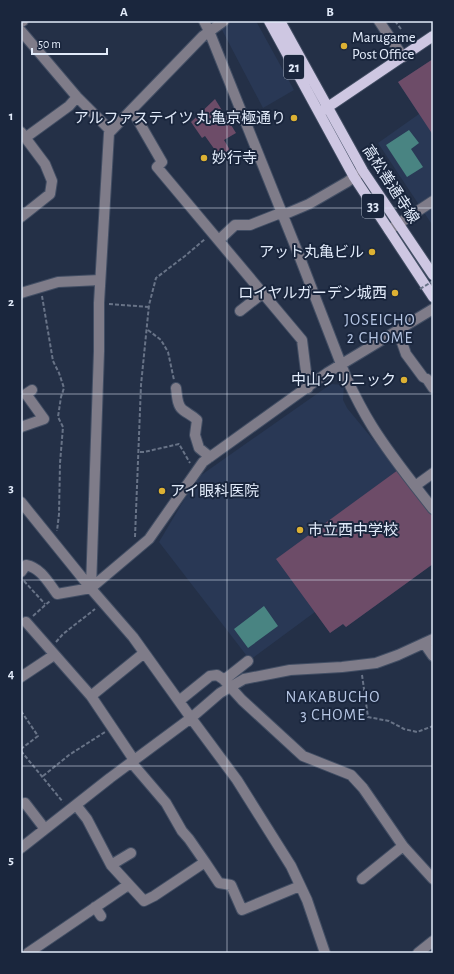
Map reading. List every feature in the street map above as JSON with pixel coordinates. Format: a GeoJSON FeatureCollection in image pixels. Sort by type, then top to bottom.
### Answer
{"type":"FeatureCollection","features":[{"type":"Feature","properties":{"kind":"main road","name":"21"},"geometry":{"type":"LineString","coordinates":[[269,21],[318,113]]}},
{"type":"Feature","properties":{"kind":"main road","name":"21"},"geometry":{"type":"LineString","coordinates":[[280,21],[327,107]]}},
{"type":"Feature","properties":{"kind":"main road"},"geometry":{"type":"LineString","coordinates":[[318,113],[433,36]]}},
{"type":"Feature","properties":{"kind":"main road","name":"高松善通寺線"},"geometry":{"type":"LineString","coordinates":[[327,107],[363,171],[433,275]]}},
{"type":"Feature","properties":{"kind":"main road","name":"33"},"geometry":{"type":"LineString","coordinates":[[318,113],[354,177],[433,298]]}},
{"type":"Feature","properties":{"kind":"street"},"geometry":{"type":"LineString","coordinates":[[204,21],[342,365],[358,401],[372,427],[433,508]]}},
{"type":"Feature","properties":{"kind":"street"},"geometry":{"type":"LineString","coordinates":[[91,588],[99,351],[99,303],[109,133],[202,36],[224,21]]}},
{"type":"Feature","properties":{"kind":"street"},"geometry":{"type":"LineString","coordinates":[[379,21],[403,57]]}},
{"type":"Feature","properties":{"kind":"street"},"geometry":{"type":"LineString","coordinates":[[21,31],[77,97],[111,131]]}},
{"type":"Feature","properties":{"kind":"street"},"geometry":{"type":"LineString","coordinates":[[21,217],[50,194],[52,180],[45,164],[23,135],[69,106],[77,97]]}},
{"type":"Feature","properties":{"kind":"street"},"geometry":{"type":"LineString","coordinates":[[132,110],[162,162],[157,167],[302,340],[308,388]]}},
{"type":"Feature","properties":{"kind":"street"},"geometry":{"type":"LineString","coordinates":[[216,236],[235,225],[250,225],[278,214],[283,215],[309,204],[363,171]]}},
{"type":"Feature","properties":{"kind":"street"},"geometry":{"type":"LineString","coordinates":[[389,230],[433,202]]}},
{"type":"Feature","properties":{"kind":"street"},"geometry":{"type":"LineString","coordinates":[[21,293],[58,282],[100,280]]}},
{"type":"Feature","properties":{"kind":"street"},"geometry":{"type":"LineString","coordinates":[[240,311],[263,293]]}},
{"type":"Feature","properties":{"kind":"street"},"geometry":{"type":"LineString","coordinates":[[21,572],[26,565],[32,566],[42,574],[57,594],[91,588],[149,539],[203,462],[327,373],[433,309]]}},
{"type":"Feature","properties":{"kind":"street"},"geometry":{"type":"LineString","coordinates":[[398,331],[406,354],[433,388]]}},
{"type":"Feature","properties":{"kind":"street"},"geometry":{"type":"LineString","coordinates":[[176,388],[178,402],[181,409],[191,414],[196,420],[195,435],[199,448],[210,457]]}},
{"type":"Feature","properties":{"kind":"street"},"geometry":{"type":"LineString","coordinates":[[21,427],[44,419],[26,394],[32,390]]}},
{"type":"Feature","properties":{"kind":"street"},"geometry":{"type":"LineString","coordinates":[[415,486],[433,473]]}},
{"type":"Feature","properties":{"kind":"street"},"geometry":{"type":"LineString","coordinates":[[21,502],[133,637],[237,780],[291,866],[307,900],[325,953]]}},
{"type":"Feature","properties":{"kind":"street"},"geometry":{"type":"LineString","coordinates":[[26,622],[90,696],[133,761],[166,803],[182,831],[219,883],[231,885],[242,910],[300,886]]}},
{"type":"Feature","properties":{"kind":"street"},"geometry":{"type":"LineString","coordinates":[[227,684],[290,670],[342,667],[376,663],[398,655],[428,641],[433,656]]}},
{"type":"Feature","properties":{"kind":"street"},"geometry":{"type":"LineString","coordinates":[[21,677],[52,652]]}},
{"type":"Feature","properties":{"kind":"street"},"geometry":{"type":"LineString","coordinates":[[90,696],[144,653]]}},
{"type":"Feature","properties":{"kind":"street"},"geometry":{"type":"LineString","coordinates":[[21,848],[191,718],[220,693],[248,661]]}},
{"type":"Feature","properties":{"kind":"street"},"geometry":{"type":"LineString","coordinates":[[179,701],[210,676],[217,676],[303,756],[351,775],[363,788],[403,846],[433,879]]}},
{"type":"Feature","properties":{"kind":"street"},"geometry":{"type":"LineString","coordinates":[[25,803],[45,829]]}},
{"type":"Feature","properties":{"kind":"street"},"geometry":{"type":"LineString","coordinates":[[73,807],[87,818],[111,865],[144,901],[205,862]]}},
{"type":"Feature","properties":{"kind":"street"},"geometry":{"type":"LineString","coordinates":[[362,879],[403,846]]}},
{"type":"Feature","properties":{"kind":"street"},"geometry":{"type":"LineString","coordinates":[[111,865],[131,853]]}},
{"type":"Feature","properties":{"kind":"street"},"geometry":{"type":"LineString","coordinates":[[28,953],[52,932],[95,907],[128,885]]}},
{"type":"Feature","properties":{"kind":"street"},"geometry":{"type":"LineString","coordinates":[[95,907],[101,916]]}},
{"type":"Feature","properties":{"kind":"street"},"geometry":{"type":"LineString","coordinates":[[418,953],[433,941]]}},
{"type":"Feature","properties":{"kind":"path"},"geometry":{"type":"LineString","coordinates":[[395,21],[401,29]]}},
{"type":"Feature","properties":{"kind":"path"},"geometry":{"type":"LineString","coordinates":[[136,550],[135,538],[142,385],[149,307],[156,278],[185,256],[216,236]]}},
{"type":"Feature","properties":{"kind":"path"},"geometry":{"type":"LineString","coordinates":[[420,289],[433,281]]}},
{"type":"Feature","properties":{"kind":"path"},"geometry":{"type":"LineString","coordinates":[[41,287],[53,361],[64,388],[58,417],[63,426],[56,545]]}},
{"type":"Feature","properties":{"kind":"path"},"geometry":{"type":"LineString","coordinates":[[99,303],[149,307]]}},
{"type":"Feature","properties":{"kind":"path"},"geometry":{"type":"LineString","coordinates":[[148,330],[161,340],[168,352],[176,388]]}},
{"type":"Feature","properties":{"kind":"path"},"geometry":{"type":"LineString","coordinates":[[140,452],[179,444],[190,464],[198,469]]}},
{"type":"Feature","properties":{"kind":"path"},"geometry":{"type":"LineString","coordinates":[[21,577],[45,604]]}},
{"type":"Feature","properties":{"kind":"path"},"geometry":{"type":"LineString","coordinates":[[26,622],[57,594]]}},
{"type":"Feature","properties":{"kind":"path"},"geometry":{"type":"LineString","coordinates":[[52,652],[64,634],[103,602]]}},
{"type":"Feature","properties":{"kind":"path"},"geometry":{"type":"LineString","coordinates":[[360,665],[368,717],[389,721],[404,729],[416,732],[433,726]]}},
{"type":"Feature","properties":{"kind":"path"},"geometry":{"type":"LineString","coordinates":[[21,711],[38,736],[21,750],[42,776],[73,807]]}},
{"type":"Feature","properties":{"kind":"path"},"geometry":{"type":"LineString","coordinates":[[42,776],[69,755],[112,728]]}},
{"type":"Feature","properties":{"kind":"shaded area"},"geometry":{"type":"Polygon","coordinates":[[[232,21],[256,21],[294,90],[263,108],[221,28],[232,21]]]}},
{"type":"Feature","properties":{"kind":"shaded area"},"geometry":{"type":"Polygon","coordinates":[[[433,59],[433,226],[378,143],[419,114],[398,82],[433,59]]]}},
{"type":"Feature","properties":{"kind":"shaded area"},"geometry":{"type":"Polygon","coordinates":[[[433,59],[433,135],[398,82],[433,59]]]}},
{"type":"Feature","properties":{"kind":"shaded area"},"geometry":{"type":"Polygon","coordinates":[[[215,99],[236,133],[224,140],[230,150],[220,157],[205,136],[202,138],[191,122],[215,99]]]}},
{"type":"Feature","properties":{"kind":"shaded area"},"geometry":{"type":"Polygon","coordinates":[[[409,130],[419,143],[411,149],[423,167],[407,177],[386,145],[409,130]]]}},
{"type":"Feature","properties":{"kind":"shaded area","name":"市立西中学校"},"geometry":{"type":"Polygon","coordinates":[[[331,384],[344,385],[343,400],[347,408],[398,470],[433,517],[433,564],[346,627],[343,624],[330,633],[315,612],[250,660],[159,542],[197,478],[331,384]]]}},
{"type":"Feature","properties":{"kind":"shaded area"},"geometry":{"type":"Polygon","coordinates":[[[398,470],[433,517],[433,564],[346,627],[343,624],[330,633],[276,559],[398,470]]]}},
{"type":"Feature","properties":{"kind":"shaded area"},"geometry":{"type":"Polygon","coordinates":[[[264,606],[278,626],[248,648],[234,629],[264,606]]]}},
{"type":"Feature","properties":{"kind":"place","name":"Marugame Post Office"},"geometry":{"type":"Point","coordinates":[344,46]}},
{"type":"Feature","properties":{"kind":"place","name":"アルファステイツ 丸亀京極通り"},"geometry":{"type":"Point","coordinates":[294,118]}},
{"type":"Feature","properties":{"kind":"place","name":"妙行寺"},"geometry":{"type":"Point","coordinates":[204,158]}},
{"type":"Feature","properties":{"kind":"place","name":"アット丸亀ビル"},"geometry":{"type":"Point","coordinates":[372,252]}},
{"type":"Feature","properties":{"kind":"place","name":"ロイヤルガーデン城西"},"geometry":{"type":"Point","coordinates":[395,293]}},
{"type":"Feature","properties":{"kind":"place","name":"中山クリニック"},"geometry":{"type":"Point","coordinates":[404,380]}},
{"type":"Feature","properties":{"kind":"place","name":"アイ眼科医院"},"geometry":{"type":"Point","coordinates":[162,491]}},
{"type":"Feature","properties":{"kind":"place","name":"市立西中学校"},"geometry":{"type":"Point","coordinates":[300,530]}},
{"type":"Feature","properties":{"kind":"district","name":"JOSEICHO 2 CHOME"},"geometry":{"type":"Point","coordinates":[380,328]}},
{"type":"Feature","properties":{"kind":"district","name":"NAKABUCHO 3 CHOME"},"geometry":{"type":"Point","coordinates":[333,705]}}]}
